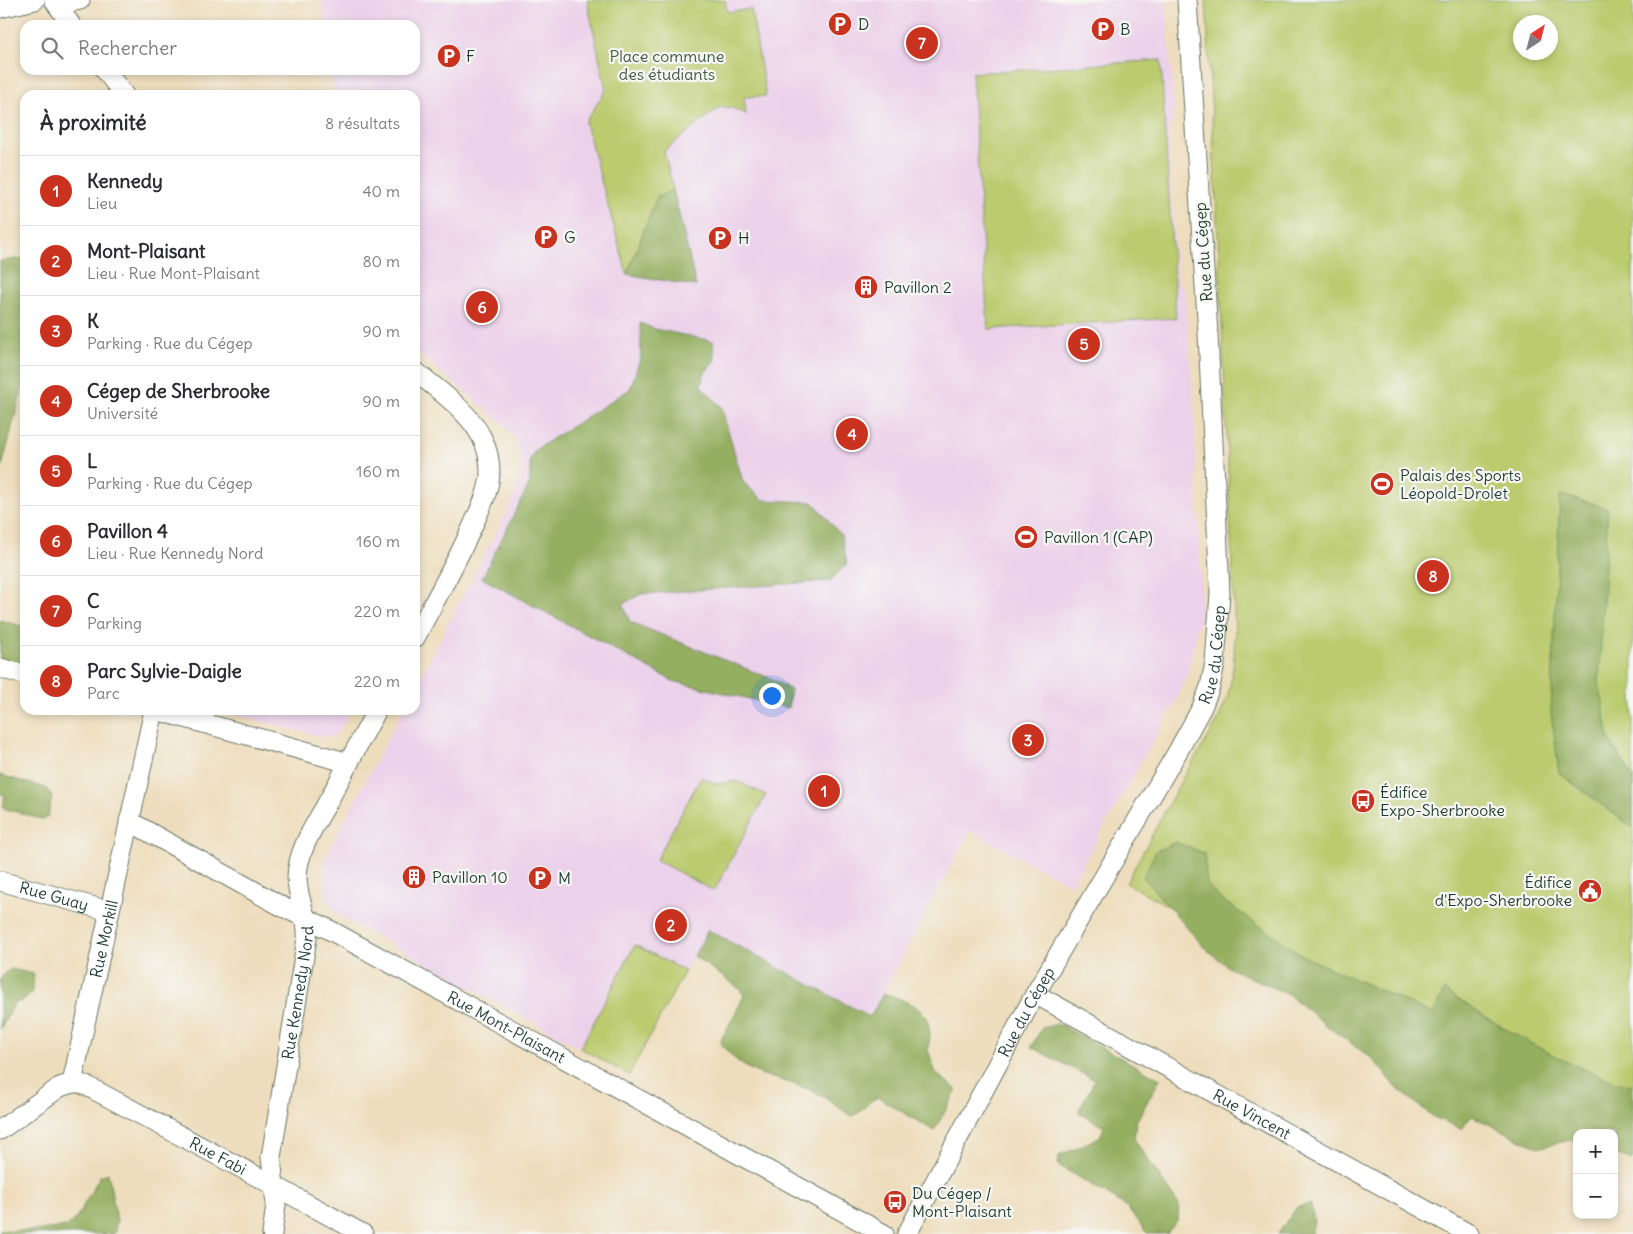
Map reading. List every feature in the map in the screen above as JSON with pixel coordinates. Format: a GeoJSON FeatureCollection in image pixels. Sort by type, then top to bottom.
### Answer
{"type":"FeatureCollection","features":[{"type":"Feature","properties":{"kind":"street"},"geometry":{"type":"LineString","coordinates":[[0,8],[35,0]]}},
{"type":"Feature","properties":{"kind":"street"},"geometry":{"type":"LineString","coordinates":[[68,20],[56,2],[80,0]]}},
{"type":"Feature","properties":{"kind":"street","name":"Rue du Cégep"},"geometry":{"type":"LineString","coordinates":[[907,1234],[1035,994],[1190,730],[1210,687],[1215,663],[1220,593],[1208,334],[1187,0]]}},
{"type":"Feature","properties":{"kind":"street"},"geometry":{"type":"LineString","coordinates":[[109,75],[120,90]]}},
{"type":"Feature","properties":{"kind":"street"},"geometry":{"type":"LineString","coordinates":[[420,375],[461,410],[473,424],[482,439],[489,458],[490,472],[483,502],[474,525],[420,628]]}},
{"type":"Feature","properties":{"kind":"street"},"geometry":{"type":"LineString","coordinates":[[0,668],[20,674]]}},
{"type":"Feature","properties":{"kind":"street","name":"Rue Morkill"},"geometry":{"type":"LineString","coordinates":[[72,1083],[154,715]]}},
{"type":"Feature","properties":{"kind":"street"},"geometry":{"type":"LineString","coordinates":[[173,715],[349,763]]}},
{"type":"Feature","properties":{"kind":"street","name":"Rue Kennedy Nord"},"geometry":{"type":"LineString","coordinates":[[272,1234],[276,1205],[270,1157],[308,938],[307,918],[297,879],[298,865],[314,828],[374,715]]}},
{"type":"Feature","properties":{"kind":"street","name":"Rue Mont-Plaisant"},"geometry":{"type":"LineString","coordinates":[[129,821],[281,906],[307,918],[884,1234]]}},
{"type":"Feature","properties":{"kind":"street","name":"Rue Guay"},"geometry":{"type":"LineString","coordinates":[[0,881],[109,911]]}},
{"type":"Feature","properties":{"kind":"street","name":"Rue Vincent"},"geometry":{"type":"LineString","coordinates":[[1035,994],[1469,1234]]}},
{"type":"Feature","properties":{"kind":"street"},"geometry":{"type":"LineString","coordinates":[[0,1130],[60,1087],[72,1083]]}},
{"type":"Feature","properties":{"kind":"street","name":"Rue Fabi"},"geometry":{"type":"LineString","coordinates":[[72,1083],[79,1083],[89,1087],[363,1234]]}},
{"type":"Feature","properties":{"kind":"shaded area"},"geometry":{"type":"Polygon","coordinates":[[[322,0],[1166,0],[1174,110],[1173,119],[1168,131],[1171,198],[1177,278],[1185,292],[1194,410],[1201,588],[1200,615],[1188,672],[1176,701],[1071,885],[970,831],[870,1017],[708,930],[629,1075],[343,918],[334,911],[326,895],[324,869],[326,855],[400,715],[420,715],[420,677],[511,504],[521,477],[521,464],[517,442],[504,425],[420,355],[420,90],[333,90],[332,75],[420,75],[420,20],[324,20],[322,0]]]}},
{"type":"Feature","properties":{"kind":"shaded area"},"geometry":{"type":"Polygon","coordinates":[[[236,715],[348,715],[340,730],[332,737],[320,736],[236,715]]]}},
{"type":"Feature","properties":{"kind":"green space","name":"Place commune des étudiants"},"geometry":{"type":"Polygon","coordinates":[[[587,0],[725,0],[727,12],[751,9],[766,96],[744,97],[746,114],[730,107],[718,108],[664,151],[696,286],[627,274],[585,122],[606,90],[587,0]]]}},
{"type":"Feature","properties":{"kind":"green space"},"geometry":{"type":"Polygon","coordinates":[[[1206,0],[1633,0],[1633,1122],[1564,1121],[1126,883],[1180,783],[1221,713],[1228,695],[1234,661],[1235,635],[1206,0]]]}},
{"type":"Feature","properties":{"kind":"green space"},"geometry":{"type":"Polygon","coordinates":[[[1161,60],[1176,318],[988,329],[972,73],[1161,60]]]}},
{"type":"Feature","properties":{"kind":"green space"},"geometry":{"type":"Polygon","coordinates":[[[673,190],[696,286],[627,274],[657,197],[673,190]]]}},
{"type":"Feature","properties":{"kind":"green space"},"geometry":{"type":"Polygon","coordinates":[[[20,259],[20,397],[0,474],[0,261],[20,259]]]}},
{"type":"Feature","properties":{"kind":"green space"},"geometry":{"type":"Polygon","coordinates":[[[640,323],[654,329],[713,341],[715,360],[704,374],[701,386],[721,406],[743,482],[763,500],[813,502],[841,535],[847,564],[830,581],[641,594],[623,604],[630,622],[772,679],[791,690],[788,708],[673,681],[482,578],[530,483],[530,460],[535,450],[630,389],[641,356],[640,323]]]}},
{"type":"Feature","properties":{"kind":"green space"},"geometry":{"type":"Polygon","coordinates":[[[1560,495],[1608,508],[1599,681],[1609,739],[1633,777],[1633,828],[1559,773],[1551,712],[1560,495]]]}},
{"type":"Feature","properties":{"kind":"green space"},"geometry":{"type":"Polygon","coordinates":[[[0,620],[20,626],[20,665],[0,659],[0,620]]]}},
{"type":"Feature","properties":{"kind":"green space"},"geometry":{"type":"Polygon","coordinates":[[[0,775],[46,788],[52,797],[48,816],[44,820],[3,808],[5,796],[0,793],[0,775]]]}},
{"type":"Feature","properties":{"kind":"green space"},"geometry":{"type":"Polygon","coordinates":[[[701,777],[716,784],[737,781],[766,795],[714,891],[656,860],[701,777]]]}},
{"type":"Feature","properties":{"kind":"green space"},"geometry":{"type":"Polygon","coordinates":[[[1176,842],[1204,853],[1207,884],[1219,898],[1305,957],[1433,1014],[1444,990],[1499,1025],[1556,1057],[1605,1078],[1633,1087],[1633,1158],[1630,1160],[1618,1155],[1618,1129],[1573,1129],[1573,1141],[1569,1140],[1538,1148],[1472,1116],[1461,1129],[1434,1117],[1395,1087],[1373,1059],[1328,1027],[1288,994],[1229,968],[1204,947],[1143,877],[1156,851],[1176,842]]]}},
{"type":"Feature","properties":{"kind":"green space"},"geometry":{"type":"Polygon","coordinates":[[[708,930],[870,1017],[883,994],[891,995],[915,1006],[927,1017],[930,1034],[928,1050],[936,1073],[957,1090],[934,1131],[878,1097],[852,1116],[805,1088],[758,1073],[738,1062],[720,1042],[744,996],[740,989],[694,956],[708,930]]]}},
{"type":"Feature","properties":{"kind":"green space"},"geometry":{"type":"Polygon","coordinates":[[[635,945],[685,971],[629,1075],[580,1048],[635,945]]]}},
{"type":"Feature","properties":{"kind":"green space"},"geometry":{"type":"Polygon","coordinates":[[[11,969],[34,974],[33,986],[29,996],[14,1004],[0,1030],[0,980],[11,969]]]}},
{"type":"Feature","properties":{"kind":"green space"},"geometry":{"type":"Polygon","coordinates":[[[1058,1024],[1160,1079],[1136,1122],[1134,1139],[1179,1205],[1178,1219],[1167,1234],[1150,1234],[1146,1232],[1127,1207],[1058,1165],[1059,1156],[1100,1137],[1104,1127],[1078,1112],[1095,1080],[1031,1047],[1042,1028],[1058,1024]]]}},
{"type":"Feature","properties":{"kind":"green space"},"geometry":{"type":"Polygon","coordinates":[[[108,1173],[117,1221],[114,1234],[0,1234],[0,1230],[31,1231],[66,1227],[76,1219],[100,1176],[108,1173]]]}},
{"type":"Feature","properties":{"kind":"green space"},"geometry":{"type":"Polygon","coordinates":[[[1311,1204],[1314,1222],[1311,1234],[1278,1234],[1297,1207],[1311,1204]]]}},
{"type":"Feature","properties":{"kind":"place","name":"D"},"geometry":{"type":"Point","coordinates":[840,24]}},
{"type":"Feature","properties":{"kind":"place","name":"B"},"geometry":{"type":"Point","coordinates":[1103,29]}},
{"type":"Feature","properties":{"kind":"place","name":"C"},"geometry":{"type":"Point","coordinates":[922,43]}},
{"type":"Feature","properties":{"kind":"place","name":"F"},"geometry":{"type":"Point","coordinates":[449,56]}},
{"type":"Feature","properties":{"kind":"place","name":"G"},"geometry":{"type":"Point","coordinates":[546,237]}},
{"type":"Feature","properties":{"kind":"place","name":"H"},"geometry":{"type":"Point","coordinates":[720,238]}},
{"type":"Feature","properties":{"kind":"place","name":"Pavillon 2"},"geometry":{"type":"Point","coordinates":[866,287]}},
{"type":"Feature","properties":{"kind":"place","name":"Pavillon 4"},"geometry":{"type":"Point","coordinates":[482,307]}},
{"type":"Feature","properties":{"kind":"place","name":"L"},"geometry":{"type":"Point","coordinates":[1084,344]}},
{"type":"Feature","properties":{"kind":"place","name":"Cégep de Sherbrooke"},"geometry":{"type":"Point","coordinates":[852,434]}},
{"type":"Feature","properties":{"kind":"place","name":"Palais des Sports Léopold-Drolet"},"geometry":{"type":"Point","coordinates":[1382,484]}},
{"type":"Feature","properties":{"kind":"place","name":"Pavillon 1 (CAP)"},"geometry":{"type":"Point","coordinates":[1026,537]}},
{"type":"Feature","properties":{"kind":"place","name":"Parc Sylvie-Daigle"},"geometry":{"type":"Point","coordinates":[1433,576]}},
{"type":"Feature","properties":{"kind":"place","name":"K"},"geometry":{"type":"Point","coordinates":[1028,740]}},
{"type":"Feature","properties":{"kind":"place","name":"Kennedy"},"geometry":{"type":"Point","coordinates":[824,791]}},
{"type":"Feature","properties":{"kind":"place","name":"Édifice Expo-Sherbrooke"},"geometry":{"type":"Point","coordinates":[1363,801]}},
{"type":"Feature","properties":{"kind":"place","name":"Pavillon 10"},"geometry":{"type":"Point","coordinates":[414,877]}},
{"type":"Feature","properties":{"kind":"place","name":"M"},"geometry":{"type":"Point","coordinates":[540,878]}},
{"type":"Feature","properties":{"kind":"place","name":"Édifice d'Expo-Sherbrooke"},"geometry":{"type":"Point","coordinates":[1590,891]}},
{"type":"Feature","properties":{"kind":"place","name":"Mont-Plaisant"},"geometry":{"type":"Point","coordinates":[671,925]}},
{"type":"Feature","properties":{"kind":"place","name":"Du Cégep / Mont-Plaisant"},"geometry":{"type":"Point","coordinates":[895,1202]}}]}
